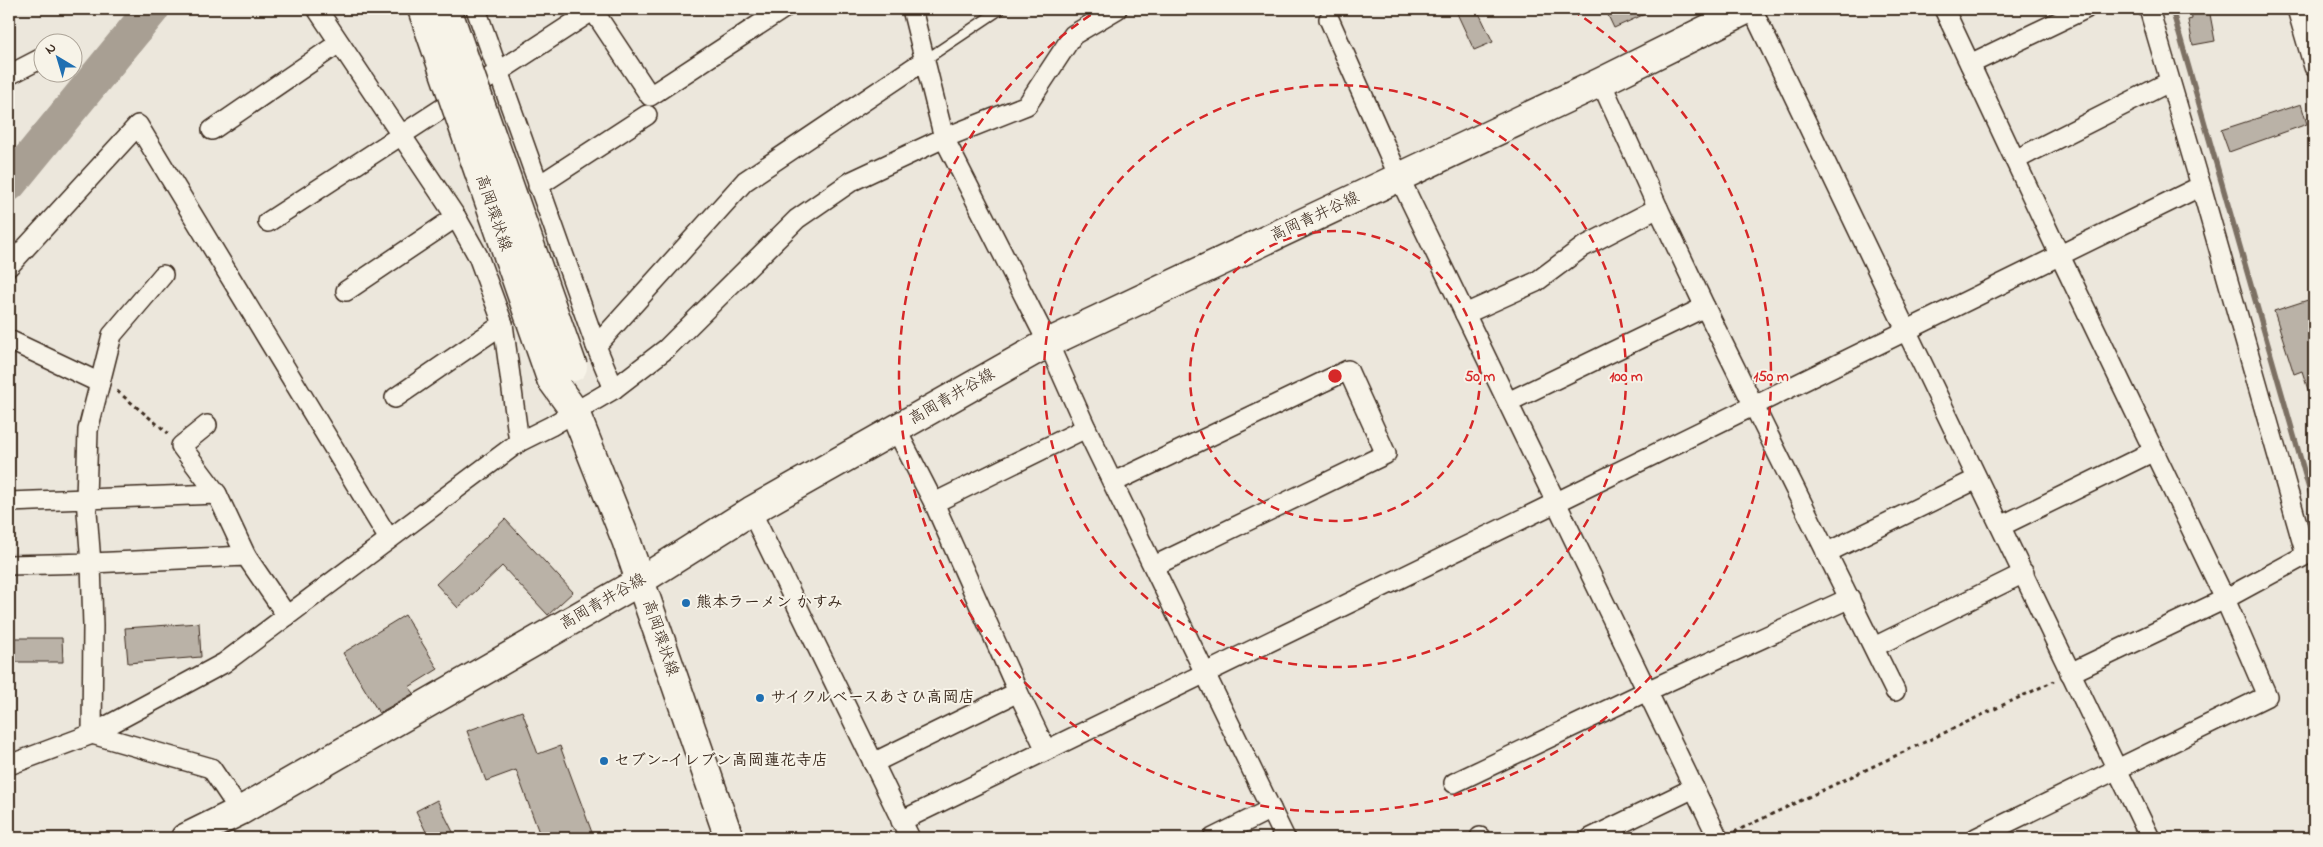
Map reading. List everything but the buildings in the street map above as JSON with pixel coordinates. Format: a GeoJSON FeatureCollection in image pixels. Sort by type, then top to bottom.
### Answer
{"type":"FeatureCollection","features":[{"type":"Feature","properties":{"kind":"main road","name":"高岡環状線"},"geometry":{"type":"LineString","coordinates":[[422,9],[562,373]]}},
{"type":"Feature","properties":{"kind":"main road","name":"高岡環状線"},"geometry":{"type":"LineString","coordinates":[[447,9],[575,412],[626,540],[729,838]]}},
{"type":"Feature","properties":{"kind":"main road","name":"高岡青井谷線"},"geometry":{"type":"LineString","coordinates":[[185,838],[240,811],[640,582],[751,511],[1048,343],[1601,82],[1748,9]]}},
{"type":"Feature","properties":{"kind":"street"},"geometry":{"type":"LineString","coordinates":[[317,9],[456,217],[478,256],[503,324],[519,442]]}},
{"type":"Feature","properties":{"kind":"street"},"geometry":{"type":"LineString","coordinates":[[476,9],[596,346],[614,389]]}},
{"type":"Feature","properties":{"kind":"street"},"geometry":{"type":"LineString","coordinates":[[268,222],[594,9],[650,96],[783,9]]}},
{"type":"Feature","properties":{"kind":"street"},"geometry":{"type":"LineString","coordinates":[[912,9],[944,138],[1048,343],[1086,428],[1114,482],[1285,838]]}},
{"type":"Feature","properties":{"kind":"street"},"geometry":{"type":"LineString","coordinates":[[9,765],[92,734],[224,663],[519,442],[551,426],[614,389],[666,349],[797,219],[852,181],[944,138],[1028,105],[1073,35],[1117,9]]}},
{"type":"Feature","properties":{"kind":"street"},"geometry":{"type":"LineString","coordinates":[[1752,9],[2150,838]]}},
{"type":"Feature","properties":{"kind":"street"},"geometry":{"type":"LineString","coordinates":[[1944,9],[2225,599],[2267,696],[1976,838]]}},
{"type":"Feature","properties":{"kind":"street"},"geometry":{"type":"LineString","coordinates":[[1970,64],[2085,9]]}},
{"type":"Feature","properties":{"kind":"street"},"geometry":{"type":"LineString","coordinates":[[2070,673],[2225,599],[2306,555],[2149,9]]}},
{"type":"Feature","properties":{"kind":"street"},"geometry":{"type":"LineString","coordinates":[[2297,9],[2314,67]]}},
{"type":"Feature","properties":{"kind":"street"},"geometry":{"type":"LineString","coordinates":[[1330,20],[1399,177],[1556,503],[1694,788],[1724,836]]}},
{"type":"Feature","properties":{"kind":"street"},"geometry":{"type":"LineString","coordinates":[[212,130],[339,43]]}},
{"type":"Feature","properties":{"kind":"street"},"geometry":{"type":"LineString","coordinates":[[596,346],[745,181],[924,60]]}},
{"type":"Feature","properties":{"kind":"street"},"geometry":{"type":"LineString","coordinates":[[9,74],[32,63]]}},
{"type":"Feature","properties":{"kind":"street"},"geometry":{"type":"LineString","coordinates":[[1601,82],[1705,307],[1895,691]]}},
{"type":"Feature","properties":{"kind":"street"},"geometry":{"type":"LineString","coordinates":[[2016,160],[2169,82]]}},
{"type":"Feature","properties":{"kind":"street"},"geometry":{"type":"LineString","coordinates":[[538,186],[647,114]]}},
{"type":"Feature","properties":{"kind":"street"},"geometry":{"type":"LineString","coordinates":[[9,266],[138,125],[389,539]]}},
{"type":"Feature","properties":{"kind":"street"},"geometry":{"type":"LineString","coordinates":[[901,821],[1206,674],[2201,186]]}},
{"type":"Feature","properties":{"kind":"street"},"geometry":{"type":"LineString","coordinates":[[1465,314],[1536,282],[1583,247],[1658,208]]}},
{"type":"Feature","properties":{"kind":"street"},"geometry":{"type":"LineString","coordinates":[[346,291],[456,217]]}},
{"type":"Feature","properties":{"kind":"street"},"geometry":{"type":"LineString","coordinates":[[92,734],[93,626],[86,499],[88,430],[112,335],[163,275]]}},
{"type":"Feature","properties":{"kind":"street"},"geometry":{"type":"LineString","coordinates":[[1508,402],[1705,307]]}},
{"type":"Feature","properties":{"kind":"street"},"geometry":{"type":"LineString","coordinates":[[395,398],[503,324]]}},
{"type":"Feature","properties":{"kind":"street"},"geometry":{"type":"LineString","coordinates":[[9,340],[100,383]]}},
{"type":"Feature","properties":{"kind":"street"},"geometry":{"type":"LineString","coordinates":[[1114,482],[1348,370],[1386,454],[1154,566]]}},
{"type":"Feature","properties":{"kind":"street"},"geometry":{"type":"LineString","coordinates":[[207,425],[181,446],[217,494],[246,556],[287,616]]}},
{"type":"Feature","properties":{"kind":"street"},"geometry":{"type":"LineString","coordinates":[[934,503],[1086,428]]}},
{"type":"Feature","properties":{"kind":"street"},"geometry":{"type":"LineString","coordinates":[[896,429],[934,503],[1018,692],[1046,750]]}},
{"type":"Feature","properties":{"kind":"street"},"geometry":{"type":"LineString","coordinates":[[2001,526],[2154,451]]}},
{"type":"Feature","properties":{"kind":"street"},"geometry":{"type":"LineString","coordinates":[[1826,553],[1977,479]]}},
{"type":"Feature","properties":{"kind":"street"},"geometry":{"type":"LineString","coordinates":[[9,502],[217,494]]}},
{"type":"Feature","properties":{"kind":"street"},"geometry":{"type":"LineString","coordinates":[[751,511],[910,838]]}},
{"type":"Feature","properties":{"kind":"street"},"geometry":{"type":"LineString","coordinates":[[9,565],[246,556]]}},
{"type":"Feature","properties":{"kind":"street"},"geometry":{"type":"LineString","coordinates":[[1874,647],[2024,573]]}},
{"type":"Feature","properties":{"kind":"street"},"geometry":{"type":"LineString","coordinates":[[1454,783],[1647,691],[1850,598]]}},
{"type":"Feature","properties":{"kind":"street"},"geometry":{"type":"LineString","coordinates":[[873,763],[1018,692]]}},
{"type":"Feature","properties":{"kind":"street"},"geometry":{"type":"LineString","coordinates":[[92,734],[211,768],[240,811]]}},
{"type":"Feature","properties":{"kind":"street"},"geometry":{"type":"LineString","coordinates":[[1591,838],[1694,788]]}},
{"type":"Feature","properties":{"kind":"street"},"geometry":{"type":"LineString","coordinates":[[1213,838],[1271,809]]}},
{"type":"Feature","properties":{"kind":"lane"},"geometry":{"type":"LineString","coordinates":[[924,60],[1000,9]]}},
{"type":"Feature","properties":{"kind":"path"},"geometry":{"type":"LineString","coordinates":[[100,383],[113,388],[181,446]]}},
{"type":"Feature","properties":{"kind":"path"},"geometry":{"type":"LineString","coordinates":[[1724,836],[2070,673]]}},
{"type":"Feature","properties":{"kind":"waterway"},"geometry":{"type":"LineString","coordinates":[[9,184],[152,9]]}},
{"type":"Feature","properties":{"kind":"waterway"},"geometry":{"type":"LineString","coordinates":[[2172,9],[2314,506]]}},
{"type":"Feature","properties":{"kind":"place","name":"熊本ラーメン かすみ"},"geometry":{"type":"Point","coordinates":[686,603]}},
{"type":"Feature","properties":{"kind":"place","name":"サイクルベースあさひ高岡店"},"geometry":{"type":"Point","coordinates":[760,698]}},
{"type":"Feature","properties":{"kind":"place","name":"セブン-イレブン高岡蓮花寺店"},"geometry":{"type":"Point","coordinates":[604,761]}}]}
